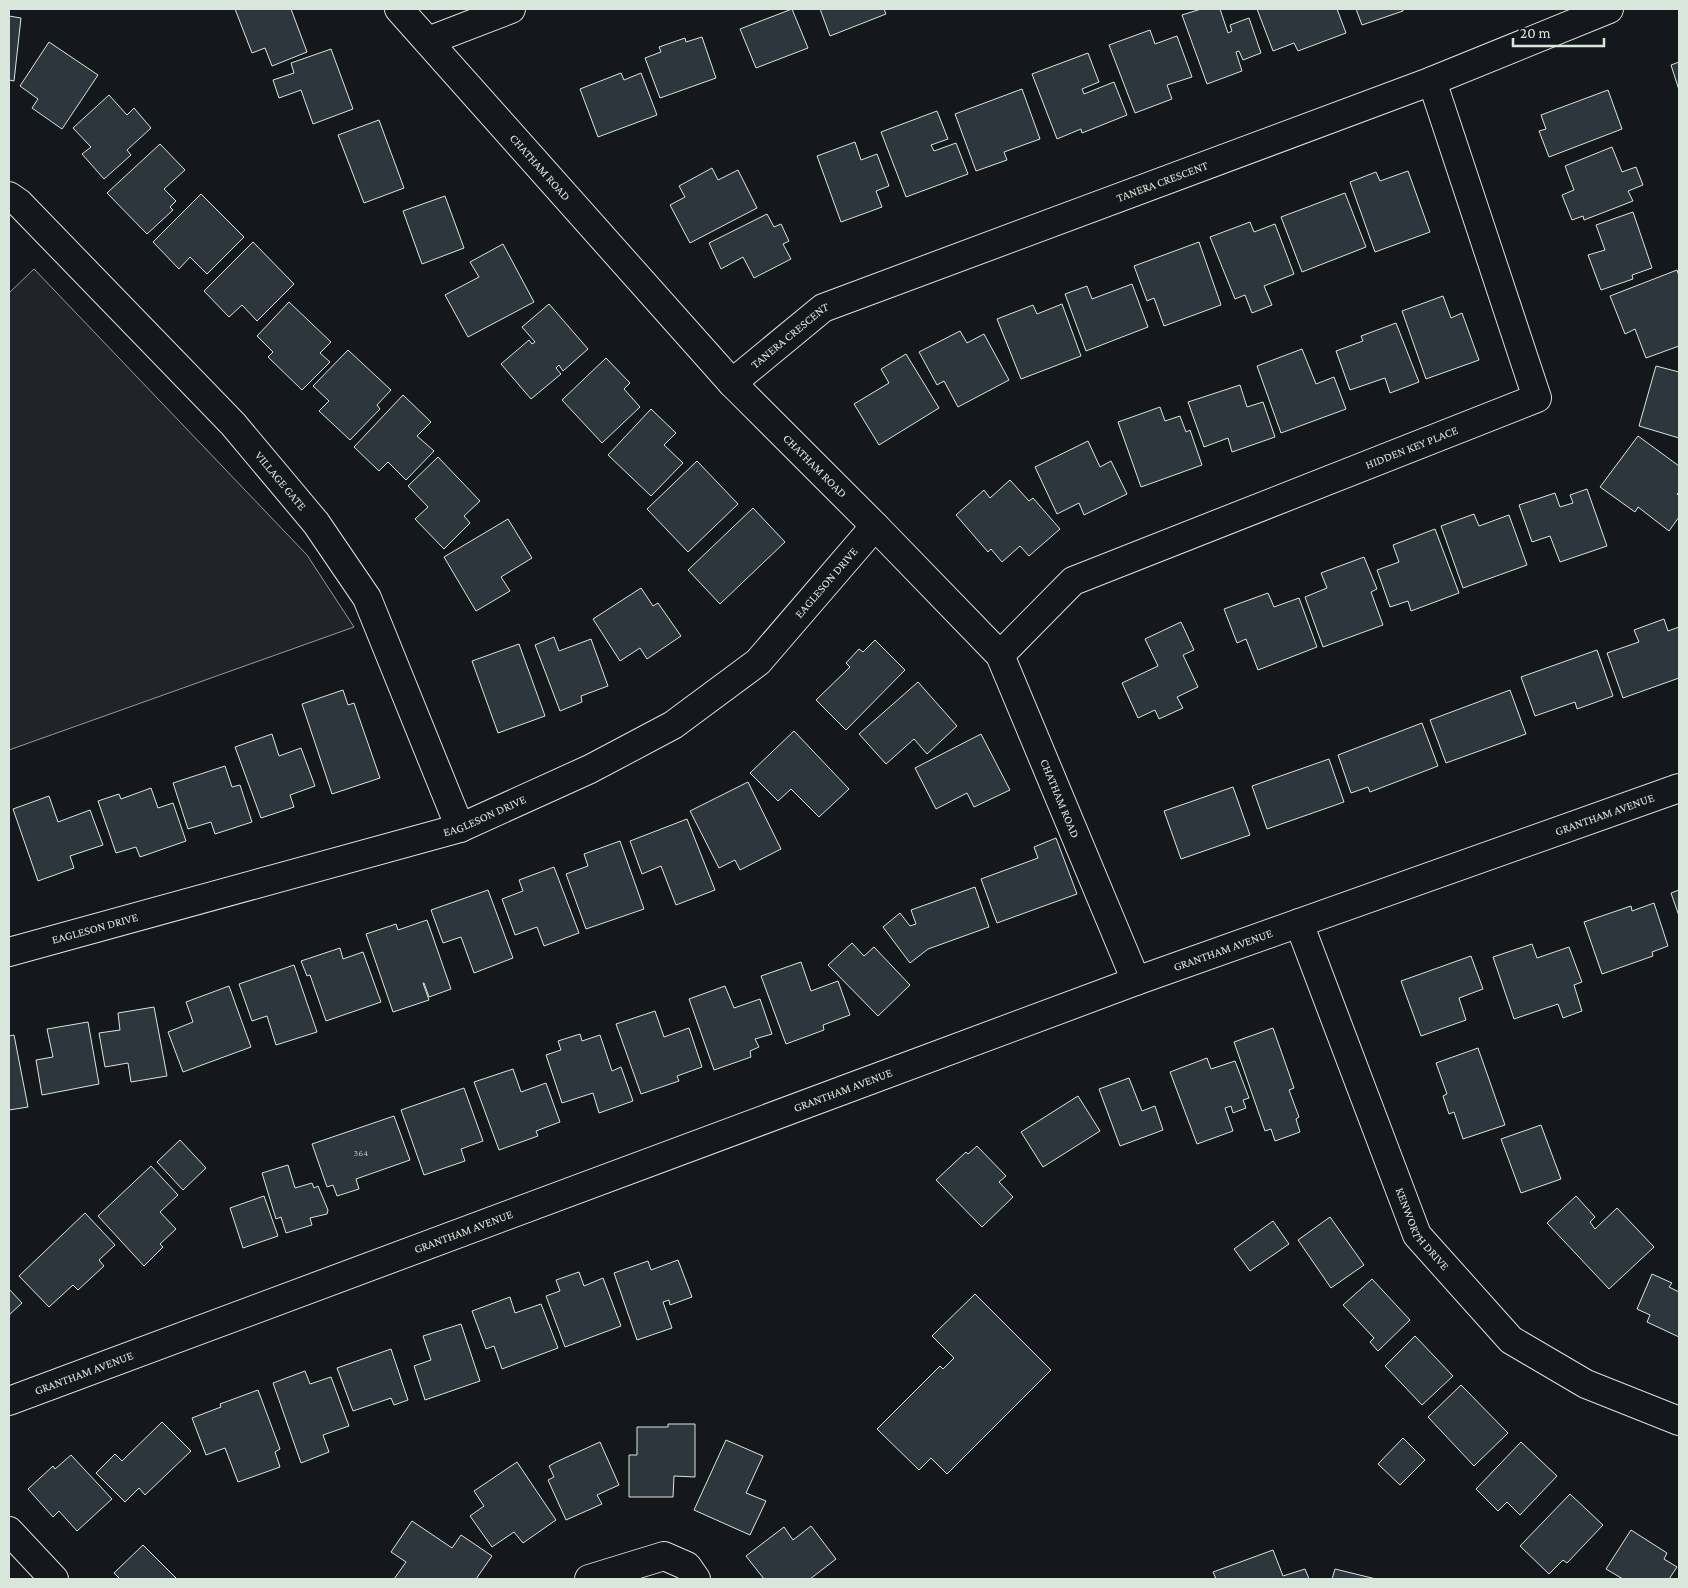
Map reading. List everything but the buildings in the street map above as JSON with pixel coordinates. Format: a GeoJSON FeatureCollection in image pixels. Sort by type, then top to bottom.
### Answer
{"type":"FeatureCollection","features":[{"type":"Feature","properties":{"kind":"street","name":"CHATHAM ROAD"},"geometry":{"type":"LineString","coordinates":[[399,9],[732,384],[1000,655],[1136,981]]}},
{"type":"Feature","properties":{"kind":"street"},"geometry":{"type":"LineString","coordinates":[[428,41],[511,9]]}},
{"type":"Feature","properties":{"kind":"street","name":"TANERA CRESCENT"},"geometry":{"type":"LineString","coordinates":[[732,384],[823,308],[1432,82],[1610,9]]}},
{"type":"Feature","properties":{"kind":"street","name":"HIDDEN KEY PLACE"},"geometry":{"type":"LineString","coordinates":[[1000,655],[1072,581],[1537,398],[1432,82]]}},
{"type":"Feature","properties":{"kind":"street","name":"VILLAGE GATE"},"geometry":{"type":"LineString","coordinates":[[9,196],[19,202],[234,424],[316,523],[367,598],[460,828]]}},
{"type":"Feature","properties":{"kind":"street","name":"EAGLESON DRIVE"},"geometry":{"type":"LineString","coordinates":[[9,952],[460,828],[590,769],[673,725],[758,662],[874,526]]}},
{"type":"Feature","properties":{"kind":"street","name":"GRANTHAM AVENUE"},"geometry":{"type":"LineString","coordinates":[[9,1401],[1136,981],[1679,788]]}},
{"type":"Feature","properties":{"kind":"street","name":"KENWORTH DRIVE"},"geometry":{"type":"LineString","coordinates":[[1299,923],[1417,1235],[1511,1340],[1586,1384],[1679,1421]]}},
{"type":"Feature","properties":{"kind":"street"},"geometry":{"type":"LineString","coordinates":[[9,1531],[54,1579]]}},
{"type":"Feature","properties":{"kind":"street"},"geometry":{"type":"LineString","coordinates":[[589,1579],[664,1556],[687,1566],[696,1579]]}},
{"type":"Feature","properties":{"kind":"shaded area"},"geometry":{"type":"Polygon","coordinates":[[[34,269],[307,555],[354,627],[9,750],[9,293],[34,269]]]}}]}
